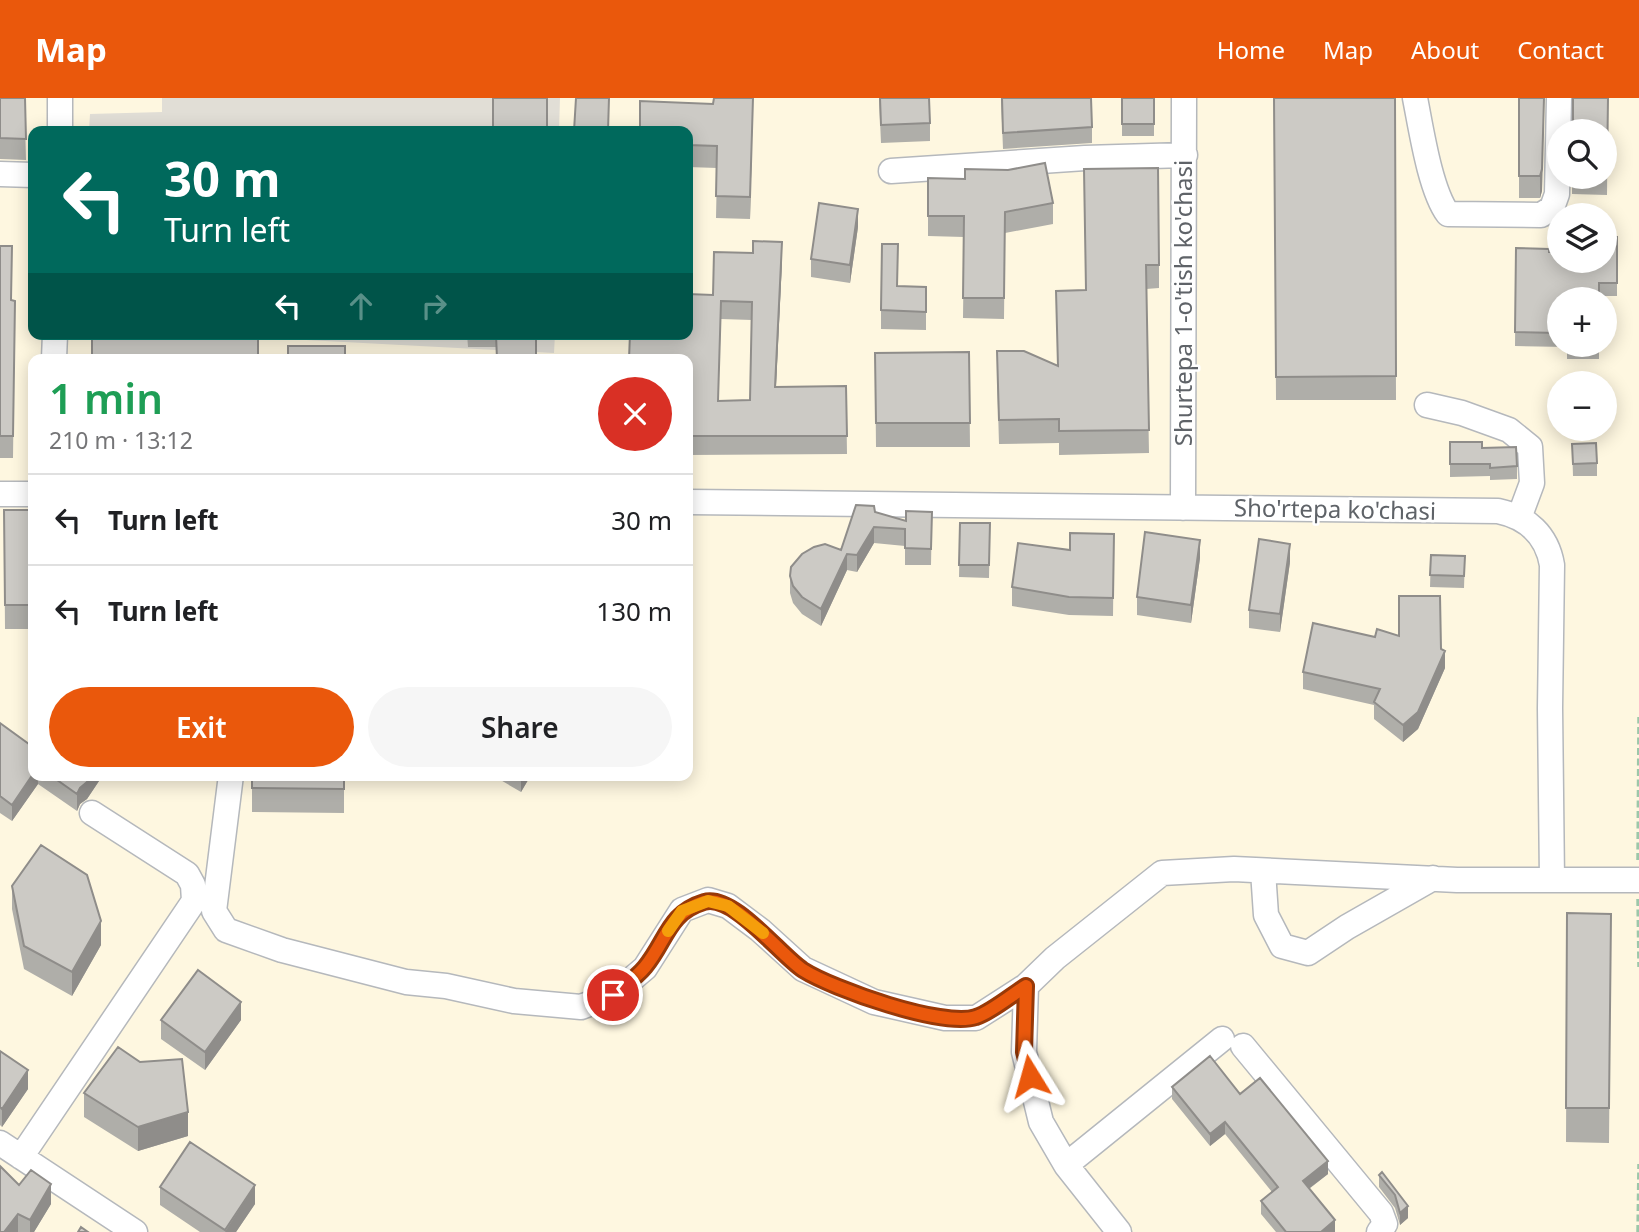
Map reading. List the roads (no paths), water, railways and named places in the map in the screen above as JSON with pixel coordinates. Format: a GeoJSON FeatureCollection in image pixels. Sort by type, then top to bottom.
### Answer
{"type":"FeatureCollection","features":[{"type":"Feature","properties":{"kind":"street"},"geometry":{"type":"LineString","coordinates":[[60,98],[60,126]]}},
{"type":"Feature","properties":{"kind":"street","name":"Shurtepa 1-o'tish ko'chasi"},"geometry":{"type":"LineString","coordinates":[[1182,508],[1184,98]]}},
{"type":"Feature","properties":{"kind":"street"},"geometry":{"type":"LineString","coordinates":[[1415,98],[1432,174],[1448,214],[1541,215],[1552,208],[1557,194],[1559,98]]}},
{"type":"Feature","properties":{"kind":"street"},"geometry":{"type":"LineString","coordinates":[[891,171],[1185,155]]}},
{"type":"Feature","properties":{"kind":"street"},"geometry":{"type":"LineString","coordinates":[[0,174],[28,175]]}},
{"type":"Feature","properties":{"kind":"street"},"geometry":{"type":"LineString","coordinates":[[1427,405],[1462,413],[1509,430],[1530,447],[1532,483],[1519,518],[1529,523],[1542,538],[1552,565],[1552,880]]}},
{"type":"Feature","properties":{"kind":"street"},"geometry":{"type":"LineString","coordinates":[[0,494],[28,494]]}},
{"type":"Feature","properties":{"kind":"street","name":"Sho'rtepa ko'chasi"},"geometry":{"type":"LineString","coordinates":[[693,502],[1498,511],[1519,518]]}},
{"type":"Feature","properties":{"kind":"street"},"geometry":{"type":"LineString","coordinates":[[230,781],[214,911],[226,930],[295,953],[406,982],[446,986],[514,1001],[581,1007],[613,995],[645,968],[682,911],[708,901],[728,906],[760,930],[803,969],[874,1002],[946,1018],[976,1018],[1026,986],[1055,957],[1162,873],[1206,869],[1457,880],[1638,880]]}},
{"type":"Feature","properties":{"kind":"street"},"geometry":{"type":"LineString","coordinates":[[21,1157],[194,901],[193,885],[187,874],[92,813]]}},
{"type":"Feature","properties":{"kind":"street"},"geometry":{"type":"LineString","coordinates":[[1263,871],[1266,915],[1282,946],[1308,953],[1434,878]]}},
{"type":"Feature","properties":{"kind":"street"},"geometry":{"type":"LineString","coordinates":[[1026,986],[1024,1052],[1041,1122],[1066,1165],[1119,1232]]}},
{"type":"Feature","properties":{"kind":"street"},"geometry":{"type":"LineString","coordinates":[[1066,1165],[1233,1042],[1381,1213],[1385,1224],[1379,1232]]}},
{"type":"Feature","properties":{"kind":"street"},"geometry":{"type":"LineString","coordinates":[[0,1143],[135,1232]]}}]}
